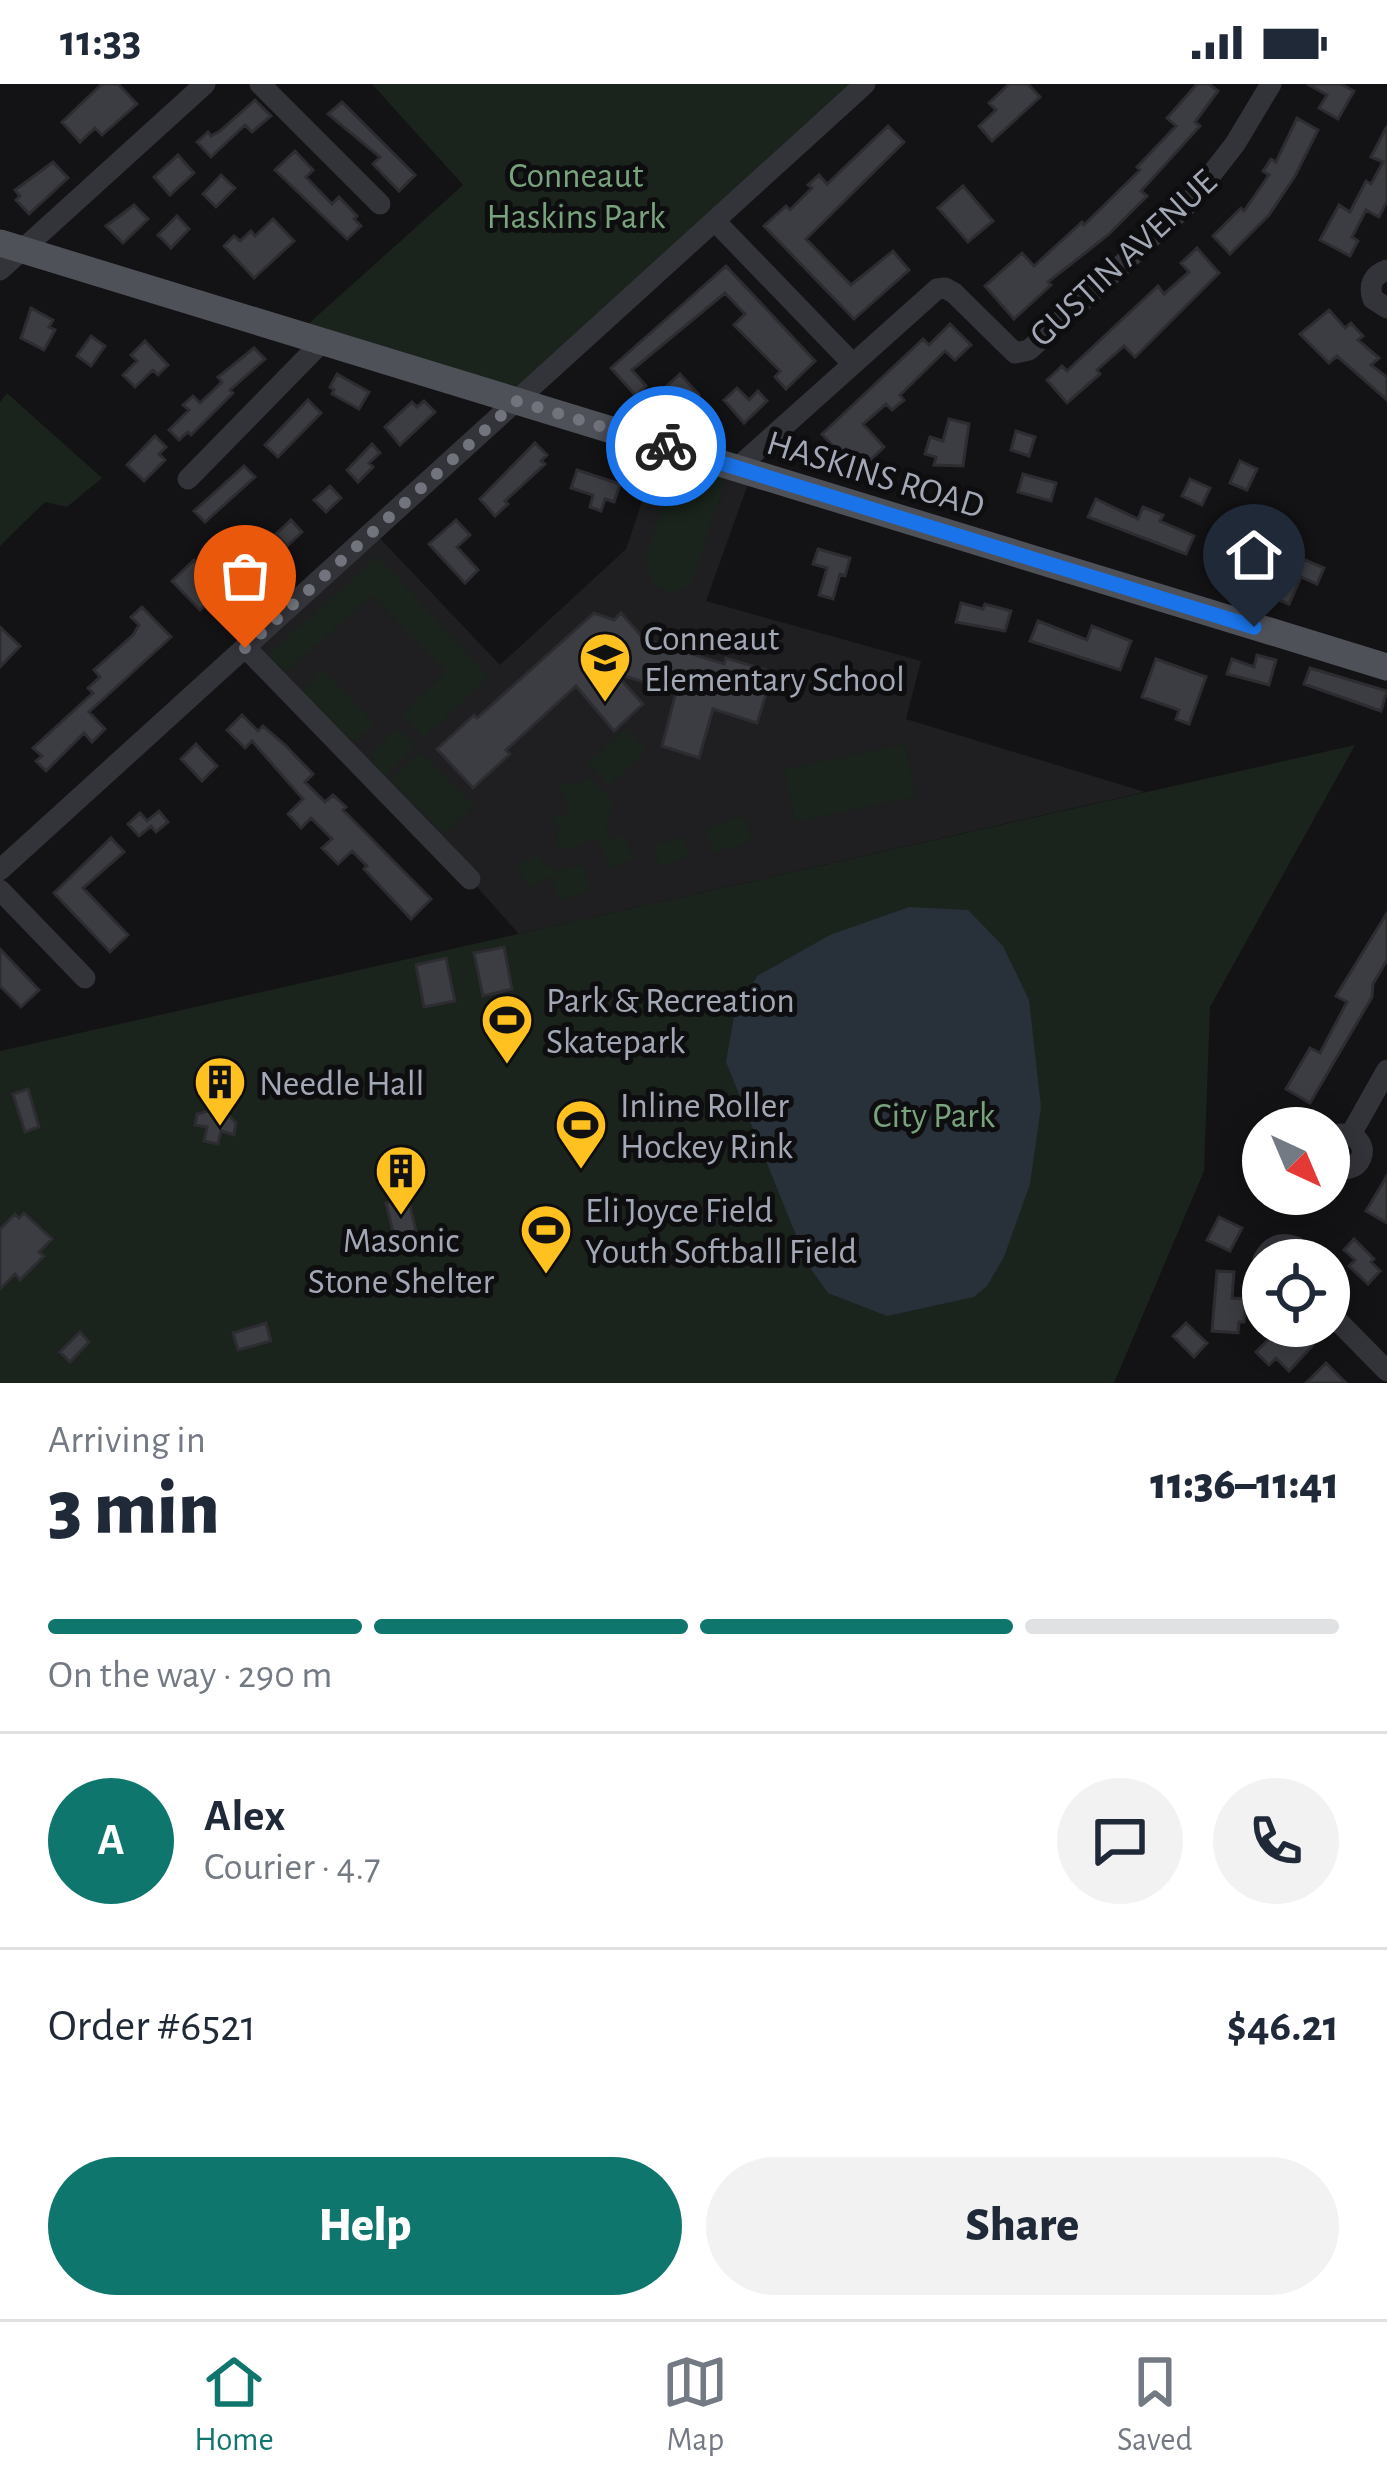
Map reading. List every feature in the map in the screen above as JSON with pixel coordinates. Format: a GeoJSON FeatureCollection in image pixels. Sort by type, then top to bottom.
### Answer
{"type":"FeatureCollection","features":[{"type":"Feature","properties":{"kind":"main road","name":"HASKINS ROAD"},"geometry":{"type":"LineString","coordinates":[[11,247],[1387,668]]}},
{"type":"Feature","properties":{"kind":"street"},"geometry":{"type":"LineString","coordinates":[[0,270],[11,247],[205,84]]}},
{"type":"Feature","properties":{"kind":"street"},"geometry":{"type":"LineString","coordinates":[[260,84],[380,204]]}},
{"type":"Feature","properties":{"kind":"street"},"geometry":{"type":"LineString","coordinates":[[0,870],[865,84]]}},
{"type":"Feature","properties":{"kind":"street","name":"GUSTIN AVENUE"},"geometry":{"type":"LineString","coordinates":[[737,468],[924,298],[945,288],[1016,353],[1029,350],[1190,202],[1235,144],[1269,85]]}},
{"type":"Feature","properties":{"kind":"street"},"geometry":{"type":"LineString","coordinates":[[715,220],[852,363]]}},
{"type":"Feature","properties":{"kind":"street"},"geometry":{"type":"LineString","coordinates":[[1387,270],[1370,287],[1373,299],[1387,308]]}},
{"type":"Feature","properties":{"kind":"street"},"geometry":{"type":"LineString","coordinates":[[188,479],[322,342]]}},
{"type":"Feature","properties":{"kind":"street"},"geometry":{"type":"LineString","coordinates":[[245,648],[470,879]]}},
{"type":"Feature","properties":{"kind":"street"},"geometry":{"type":"LineString","coordinates":[[0,890],[85,978]]}},
{"type":"Feature","properties":{"kind":"street"},"geometry":{"type":"LineString","coordinates":[[1350,1166],[1358,1163],[1362,1147],[1351,1134],[1387,1070]]}},
{"type":"Feature","properties":{"kind":"street"},"geometry":{"type":"LineString","coordinates":[[1350,1333],[1387,1371]]}},
{"type":"Feature","properties":{"kind":"shaded area","name":"Conneaut Elementary School"},"geometry":{"type":"Polygon","coordinates":[[[661,445],[752,473],[706,601],[921,661],[906,719],[1145,792],[519,934],[246,648],[373,531],[500,665],[626,549],[661,445]]]}},
{"type":"Feature","properties":{"kind":"shaded area"},"geometry":{"type":"Polygon","coordinates":[[[909,907],[968,910],[1003,946],[1029,1000],[1041,1107],[1030,1184],[1004,1257],[987,1286],[974,1297],[887,1316],[828,1293],[808,1265],[726,1062],[734,1016],[757,976],[830,935],[909,907]]]}},
{"type":"Feature","properties":{"kind":"green space","name":"Conneaut Haskins Park"},"geometry":{"type":"Polygon","coordinates":[[[372,84],[855,84],[517,401],[297,334],[463,185],[372,84]]]}},
{"type":"Feature","properties":{"kind":"green space"},"geometry":{"type":"Polygon","coordinates":[[[7,393],[102,478],[67,507],[45,502],[0,546],[0,402],[7,393]]]}},
{"type":"Feature","properties":{"kind":"green space"},"geometry":{"type":"Polygon","coordinates":[[[683,461],[720,472],[724,485],[693,580],[685,589],[668,594],[651,582],[645,558],[674,473],[683,461]]]}},
{"type":"Feature","properties":{"kind":"green space"},"geometry":{"type":"Polygon","coordinates":[[[378,556],[489,677],[424,738],[402,715],[446,672],[372,596],[286,672],[268,655],[378,556]]]}},
{"type":"Feature","properties":{"kind":"green space"},"geometry":{"type":"Polygon","coordinates":[[[322,668],[375,724],[357,740],[348,738],[302,692],[322,668]]]}},
{"type":"Feature","properties":{"kind":"green space"},"geometry":{"type":"Polygon","coordinates":[[[398,728],[416,746],[384,777],[370,763],[375,759],[371,754],[398,728]]]}},
{"type":"Feature","properties":{"kind":"green space"},"geometry":{"type":"Polygon","coordinates":[[[626,728],[647,750],[609,786],[587,763],[626,728]]]}},
{"type":"Feature","properties":{"kind":"green space"},"geometry":{"type":"Polygon","coordinates":[[[905,744],[916,797],[795,822],[784,769],[905,744]]]}},
{"type":"Feature","properties":{"kind":"green space","name":"City Park"},"geometry":{"type":"Polygon","coordinates":[[[1355,745],[1210,1007],[1204,1171],[1114,1383],[0,1383],[0,1051],[1355,745]]]}},
{"type":"Feature","properties":{"kind":"green space"},"geometry":{"type":"Polygon","coordinates":[[[421,752],[475,806],[444,834],[390,781],[421,752]]]}},
{"type":"Feature","properties":{"kind":"green space"},"geometry":{"type":"Polygon","coordinates":[[[588,776],[613,802],[606,834],[613,839],[625,835],[633,860],[609,868],[594,838],[567,850],[555,845],[559,828],[551,819],[556,814],[565,816],[568,808],[558,787],[564,781],[576,786],[588,776]]]}},
{"type":"Feature","properties":{"kind":"green space"},"geometry":{"type":"Polygon","coordinates":[[[744,816],[752,841],[713,853],[705,828],[744,816]]]}},
{"type":"Feature","properties":{"kind":"green space"},"geometry":{"type":"Polygon","coordinates":[[[684,837],[689,857],[659,866],[653,846],[684,837]]]}},
{"type":"Feature","properties":{"kind":"green space"},"geometry":{"type":"Polygon","coordinates":[[[537,853],[557,869],[583,864],[591,890],[559,900],[551,876],[530,888],[516,867],[537,853]]]}},
{"type":"Feature","properties":{"kind":"building"},"geometry":{"type":"Polygon","coordinates":[[[102,84],[118,84],[137,104],[102,135],[95,128],[80,142],[62,122],[102,84]]]}},
{"type":"Feature","properties":{"kind":"building"},"geometry":{"type":"Polygon","coordinates":[[[1009,84],[1028,84],[1040,97],[992,141],[979,126],[996,110],[989,103],[1009,84]]]}},
{"type":"Feature","properties":{"kind":"building"},"geometry":{"type":"Polygon","coordinates":[[[1197,84],[1209,84],[1218,91],[1195,122],[1200,126],[1141,191],[1147,196],[1108,235],[1048,282],[1051,285],[1014,319],[985,286],[1022,253],[1034,266],[1082,222],[1084,225],[1176,126],[1167,118],[1197,84]]]}},
{"type":"Feature","properties":{"kind":"building"},"geometry":{"type":"Polygon","coordinates":[[[1307,84],[1341,84],[1354,91],[1338,119],[1319,108],[1327,95],[1307,84]]]}},
{"type":"Feature","properties":{"kind":"building"},"geometry":{"type":"Polygon","coordinates":[[[255,100],[271,116],[252,132],[245,125],[211,157],[197,142],[208,132],[211,136],[220,131],[255,100]]]}},
{"type":"Feature","properties":{"kind":"building"},"geometry":{"type":"Polygon","coordinates":[[[342,102],[415,175],[399,191],[373,164],[380,157],[328,114],[342,102]]]}},
{"type":"Feature","properties":{"kind":"building"},"geometry":{"type":"Polygon","coordinates":[[[1297,118],[1318,130],[1269,215],[1230,254],[1213,236],[1241,208],[1244,211],[1269,175],[1263,171],[1271,159],[1276,162],[1297,118]]]}},
{"type":"Feature","properties":{"kind":"building"},"geometry":{"type":"Polygon","coordinates":[[[888,126],[904,142],[806,239],[851,285],[893,251],[909,270],[854,319],[764,226],[786,206],[790,210],[819,175],[827,184],[888,126]]]}},
{"type":"Feature","properties":{"kind":"building"},"geometry":{"type":"Polygon","coordinates":[[[1387,126],[1387,201],[1379,217],[1366,210],[1352,237],[1358,241],[1350,256],[1320,240],[1339,205],[1350,212],[1366,181],[1371,184],[1383,162],[1371,157],[1387,126]]]}},
{"type":"Feature","properties":{"kind":"building"},"geometry":{"type":"Polygon","coordinates":[[[295,151],[313,170],[306,177],[332,204],[339,197],[357,216],[354,219],[361,226],[347,239],[275,170],[295,151]]]}},
{"type":"Feature","properties":{"kind":"building"},"geometry":{"type":"Polygon","coordinates":[[[178,155],[194,173],[170,195],[154,177],[178,155]]]}},
{"type":"Feature","properties":{"kind":"building"},"geometry":{"type":"Polygon","coordinates":[[[53,162],[68,178],[29,214],[16,200],[20,196],[15,190],[53,162]]]}},
{"type":"Feature","properties":{"kind":"building"},"geometry":{"type":"Polygon","coordinates":[[[221,175],[235,188],[216,207],[203,194],[221,175]]]}},
{"type":"Feature","properties":{"kind":"building"},"geometry":{"type":"Polygon","coordinates":[[[963,186],[993,221],[968,242],[938,208],[963,186]]]}},
{"type":"Feature","properties":{"kind":"building"},"geometry":{"type":"Polygon","coordinates":[[[134,205],[148,219],[123,243],[106,226],[134,205]]]}},
{"type":"Feature","properties":{"kind":"building"},"geometry":{"type":"Polygon","coordinates":[[[177,216],[189,229],[171,248],[158,235],[177,216]]]}},
{"type":"Feature","properties":{"kind":"building"},"geometry":{"type":"Polygon","coordinates":[[[273,219],[294,241],[254,278],[224,246],[234,236],[240,241],[251,231],[255,236],[273,219]]]}},
{"type":"Feature","properties":{"kind":"building"},"geometry":{"type":"Polygon","coordinates":[[[1197,248],[1219,273],[1135,357],[1124,346],[1067,403],[1047,380],[1062,366],[1067,371],[1158,286],[1164,294],[1189,272],[1181,263],[1197,248]]]}},
{"type":"Feature","properties":{"kind":"building"},"geometry":{"type":"Polygon","coordinates":[[[726,266],[815,361],[786,389],[775,377],[780,371],[734,325],[745,314],[725,293],[632,370],[646,386],[636,396],[611,368],[726,266]]]}},
{"type":"Feature","properties":{"kind":"building"},"geometry":{"type":"Polygon","coordinates":[[[31,308],[53,320],[49,327],[55,330],[44,350],[21,338],[31,308]]]}},
{"type":"Feature","properties":{"kind":"building"},"geometry":{"type":"Polygon","coordinates":[[[1329,310],[1345,328],[1351,323],[1363,336],[1358,340],[1379,358],[1371,365],[1387,377],[1387,400],[1337,356],[1329,363],[1300,334],[1329,310]]]}},
{"type":"Feature","properties":{"kind":"building"},"geometry":{"type":"Polygon","coordinates":[[[950,324],[971,345],[955,360],[945,351],[900,395],[904,400],[892,410],[886,404],[863,424],[884,447],[863,467],[846,449],[840,454],[822,434],[923,339],[929,345],[950,324]]]}},
{"type":"Feature","properties":{"kind":"building"},"geometry":{"type":"Polygon","coordinates":[[[91,336],[105,346],[91,366],[77,356],[91,336]]]}},
{"type":"Feature","properties":{"kind":"building"},"geometry":{"type":"Polygon","coordinates":[[[145,341],[168,365],[158,375],[153,370],[135,387],[123,375],[137,361],[131,355],[145,341]]]}},
{"type":"Feature","properties":{"kind":"building"},"geometry":{"type":"Polygon","coordinates":[[[254,348],[265,359],[191,435],[188,432],[179,440],[169,430],[189,410],[183,405],[193,396],[200,403],[222,382],[218,377],[254,348]]]}},
{"type":"Feature","properties":{"kind":"building"},"geometry":{"type":"Polygon","coordinates":[[[337,374],[369,392],[359,409],[332,394],[330,387],[337,374]]]}},
{"type":"Feature","properties":{"kind":"building"},"geometry":{"type":"Polygon","coordinates":[[[680,374],[699,395],[675,416],[657,395],[680,374]]]}},
{"type":"Feature","properties":{"kind":"building"},"geometry":{"type":"Polygon","coordinates":[[[737,388],[749,400],[758,391],[767,401],[744,423],[724,400],[737,388]]]}},
{"type":"Feature","properties":{"kind":"building"},"geometry":{"type":"Polygon","coordinates":[[[308,400],[321,413],[278,457],[265,445],[308,400]]]}},
{"type":"Feature","properties":{"kind":"building"},"geometry":{"type":"Polygon","coordinates":[[[424,401],[435,412],[400,445],[385,427],[412,402],[417,407],[424,401]]]}},
{"type":"Feature","properties":{"kind":"building"},"geometry":{"type":"Polygon","coordinates":[[[949,419],[969,424],[963,466],[934,465],[936,457],[925,454],[930,437],[943,441],[949,419]]]}},
{"type":"Feature","properties":{"kind":"building"},"geometry":{"type":"Polygon","coordinates":[[[1016,431],[1035,437],[1029,456],[1011,450],[1016,431]]]}},
{"type":"Feature","properties":{"kind":"building"},"geometry":{"type":"Polygon","coordinates":[[[155,436],[166,447],[159,454],[165,460],[144,481],[127,465],[155,436]]]}},
{"type":"Feature","properties":{"kind":"building"},"geometry":{"type":"Polygon","coordinates":[[[535,443],[547,455],[541,461],[545,464],[495,516],[480,499],[535,443]]]}},
{"type":"Feature","properties":{"kind":"building"},"geometry":{"type":"Polygon","coordinates":[[[372,444],[380,453],[358,482],[347,470],[372,444]]]}},
{"type":"Feature","properties":{"kind":"building"},"geometry":{"type":"Polygon","coordinates":[[[1240,461],[1257,469],[1247,490],[1230,483],[1240,461]]]}},
{"type":"Feature","properties":{"kind":"building"},"geometry":{"type":"Polygon","coordinates":[[[244,466],[255,477],[205,522],[194,511],[244,466]]]}},
{"type":"Feature","properties":{"kind":"building"},"geometry":{"type":"Polygon","coordinates":[[[577,470],[620,484],[614,502],[605,499],[601,511],[590,507],[593,495],[571,488],[577,470]]]}},
{"type":"Feature","properties":{"kind":"building"},"geometry":{"type":"Polygon","coordinates":[[[1023,474],[1056,483],[1051,501],[1018,492],[1023,474]]]}},
{"type":"Feature","properties":{"kind":"building"},"geometry":{"type":"Polygon","coordinates":[[[1190,479],[1210,488],[1202,505],[1182,496],[1190,479]]]}},
{"type":"Feature","properties":{"kind":"building"},"geometry":{"type":"Polygon","coordinates":[[[330,486],[341,498],[326,512],[314,500],[330,486]]]}},
{"type":"Feature","properties":{"kind":"building"},"geometry":{"type":"Polygon","coordinates":[[[1096,499],[1138,519],[1143,507],[1163,515],[1160,521],[1194,536],[1186,554],[1088,517],[1096,499]]]}},
{"type":"Feature","properties":{"kind":"building"},"geometry":{"type":"Polygon","coordinates":[[[291,520],[302,532],[287,546],[276,534],[291,520]]]}},
{"type":"Feature","properties":{"kind":"building"},"geometry":{"type":"Polygon","coordinates":[[[456,520],[470,535],[457,547],[478,570],[465,583],[429,544],[456,520]]]}},
{"type":"Feature","properties":{"kind":"building"},"geometry":{"type":"Polygon","coordinates":[[[264,538],[274,548],[249,579],[236,566],[264,538]]]}},
{"type":"Feature","properties":{"kind":"building"},"geometry":{"type":"Polygon","coordinates":[[[1257,539],[1324,568],[1317,584],[1301,577],[1289,604],[1240,585],[1243,577],[1230,572],[1237,552],[1246,555],[1257,539]]]}},
{"type":"Feature","properties":{"kind":"building"},"geometry":{"type":"Polygon","coordinates":[[[818,549],[850,558],[833,599],[819,595],[827,568],[813,564],[818,549]]]}},
{"type":"Feature","properties":{"kind":"building"},"geometry":{"type":"Polygon","coordinates":[[[194,560],[222,589],[200,610],[172,581],[194,560]]]}},
{"type":"Feature","properties":{"kind":"building"},"geometry":{"type":"Polygon","coordinates":[[[961,603],[1011,611],[1005,631],[956,622],[961,603]]]}},
{"type":"Feature","properties":{"kind":"building"},"geometry":{"type":"Polygon","coordinates":[[[142,607],[171,637],[89,712],[105,729],[92,742],[84,733],[46,771],[36,761],[42,756],[33,748],[93,693],[88,688],[100,677],[94,670],[133,635],[139,625],[131,617],[142,607]]]}},
{"type":"Feature","properties":{"kind":"building"},"geometry":{"type":"Polygon","coordinates":[[[594,613],[614,620],[621,613],[644,639],[724,664],[726,658],[773,672],[757,723],[713,709],[699,758],[662,746],[676,692],[615,673],[643,704],[614,731],[576,686],[506,750],[510,754],[473,788],[437,749],[594,613]]]}},
{"type":"Feature","properties":{"kind":"building"},"geometry":{"type":"Polygon","coordinates":[[[1038,621],[1087,640],[1092,626],[1131,641],[1120,670],[1030,641],[1038,621]]]}},
{"type":"Feature","properties":{"kind":"building"},"geometry":{"type":"Polygon","coordinates":[[[0,627],[20,646],[0,667],[0,627]]]}},
{"type":"Feature","properties":{"kind":"building"},"geometry":{"type":"Polygon","coordinates":[[[1257,655],[1276,660],[1269,685],[1227,674],[1232,659],[1254,667],[1257,655]]]}},
{"type":"Feature","properties":{"kind":"building"},"geometry":{"type":"Polygon","coordinates":[[[1156,659],[1206,677],[1189,724],[1176,719],[1179,710],[1142,697],[1156,659]]]}},
{"type":"Feature","properties":{"kind":"building"},"geometry":{"type":"Polygon","coordinates":[[[1310,668],[1387,691],[1381,711],[1304,684],[1310,668]]]}},
{"type":"Feature","properties":{"kind":"building"},"geometry":{"type":"Polygon","coordinates":[[[242,715],[258,731],[263,726],[284,744],[313,774],[305,782],[325,802],[333,795],[346,807],[343,810],[431,899],[411,919],[352,851],[338,864],[322,848],[332,839],[311,818],[301,828],[288,814],[303,799],[252,741],[245,748],[227,730],[242,715]]]}},
{"type":"Feature","properties":{"kind":"building"},"geometry":{"type":"Polygon","coordinates":[[[196,744],[217,766],[202,781],[181,759],[196,744]]]}},
{"type":"Feature","properties":{"kind":"building"},"geometry":{"type":"Polygon","coordinates":[[[159,811],[168,822],[156,832],[151,826],[139,836],[128,824],[140,813],[147,821],[159,811]]]}},
{"type":"Feature","properties":{"kind":"building"},"geometry":{"type":"Polygon","coordinates":[[[111,838],[124,852],[83,888],[128,935],[110,952],[54,893],[111,838]]]}},
{"type":"Feature","properties":{"kind":"building"},"geometry":{"type":"Polygon","coordinates":[[[1387,913],[1387,960],[1373,984],[1372,997],[1310,1103],[1286,1089],[1310,1048],[1320,1053],[1347,1002],[1336,996],[1387,913]]]}},
{"type":"Feature","properties":{"kind":"building"},"geometry":{"type":"Polygon","coordinates":[[[504,947],[512,989],[483,996],[474,953],[504,947]]]}},
{"type":"Feature","properties":{"kind":"building"},"geometry":{"type":"Polygon","coordinates":[[[0,949],[39,990],[21,1007],[0,986],[0,949]]]}},
{"type":"Feature","properties":{"kind":"building"},"geometry":{"type":"Polygon","coordinates":[[[446,958],[455,1001],[424,1007],[416,965],[446,958]]]}},
{"type":"Feature","properties":{"kind":"building"},"geometry":{"type":"Polygon","coordinates":[[[28,1089],[39,1127],[25,1132],[13,1094],[28,1089]]]}},
{"type":"Feature","properties":{"kind":"building","name":"Needle Hall"},"geometry":{"type":"Polygon","coordinates":[[[215,1109],[226,1112],[236,1123],[234,1135],[221,1131],[218,1144],[204,1141],[207,1127],[195,1125],[197,1114],[215,1109]]]}},
{"type":"Feature","properties":{"kind":"building"},"geometry":{"type":"Polygon","coordinates":[[[1387,1176],[1387,1223],[1366,1211],[1387,1176]]]}},
{"type":"Feature","properties":{"kind":"building","name":"Masonic Stone Shelter"},"geometry":{"type":"Polygon","coordinates":[[[408,1197],[416,1231],[394,1236],[386,1203],[408,1197]]]}},
{"type":"Feature","properties":{"kind":"building"},"geometry":{"type":"Polygon","coordinates":[[[24,1213],[52,1239],[39,1252],[44,1256],[20,1280],[15,1274],[0,1289],[0,1229],[15,1214],[19,1218],[24,1213]]]}},
{"type":"Feature","properties":{"kind":"building"},"geometry":{"type":"Polygon","coordinates":[[[1219,1217],[1242,1228],[1230,1251],[1207,1240],[1219,1217]]]}},
{"type":"Feature","properties":{"kind":"building"},"geometry":{"type":"Polygon","coordinates":[[[1354,1239],[1380,1271],[1368,1284],[1350,1267],[1355,1260],[1350,1243],[1354,1239]]]}},
{"type":"Feature","properties":{"kind":"building"},"geometry":{"type":"Polygon","coordinates":[[[1217,1271],[1234,1272],[1232,1298],[1242,1299],[1238,1333],[1212,1331],[1217,1271]]]}},
{"type":"Feature","properties":{"kind":"building"},"geometry":{"type":"Polygon","coordinates":[[[266,1323],[271,1341],[238,1350],[233,1333],[266,1323]]]}},
{"type":"Feature","properties":{"kind":"building"},"geometry":{"type":"Polygon","coordinates":[[[1186,1323],[1207,1343],[1194,1357],[1173,1336],[1186,1323]]]}},
{"type":"Feature","properties":{"kind":"building"},"geometry":{"type":"Polygon","coordinates":[[[80,1332],[89,1342],[70,1362],[60,1352],[80,1332]]]}},
{"type":"Feature","properties":{"kind":"building"},"geometry":{"type":"Polygon","coordinates":[[[1261,1347],[1311,1347],[1289,1371],[1276,1358],[1269,1365],[1256,1352],[1261,1347]]]}},
{"type":"Feature","properties":{"kind":"building"},"geometry":{"type":"Polygon","coordinates":[[[1326,1363],[1346,1383],[1306,1383],[1326,1363]]]}},
{"type":"Feature","properties":{"kind":"way so far"},"geometry":{"type":"LineString","coordinates":[[245,648],[517,401],[666,446]]}},
{"type":"Feature","properties":{"kind":"place","name":"Conneaut Elementary School"},"geometry":{"type":"Point","coordinates":[605,704]}},
{"type":"Feature","properties":{"kind":"place","name":"Park & Recreation Skatepark"},"geometry":{"type":"Point","coordinates":[507,1066]}},
{"type":"Feature","properties":{"kind":"place","name":"Needle Hall"},"geometry":{"type":"Point","coordinates":[220,1128]}},
{"type":"Feature","properties":{"kind":"place","name":"Inline Roller Hockey Rink"},"geometry":{"type":"Point","coordinates":[581,1171]}},
{"type":"Feature","properties":{"kind":"place","name":"Masonic Stone Shelter"},"geometry":{"type":"Point","coordinates":[401,1217]}},
{"type":"Feature","properties":{"kind":"place","name":"Eli Joyce Field Youth Softball Field"},"geometry":{"type":"Point","coordinates":[546,1276]}},
{"type":"Feature","properties":{"kind":"route"},"geometry":{"type":"LineString","coordinates":[[666,446],[1254,627]]}}]}
